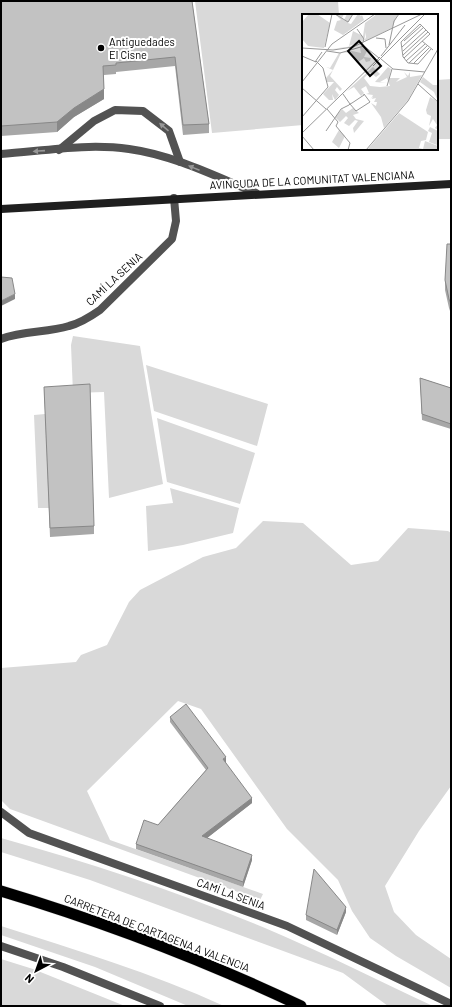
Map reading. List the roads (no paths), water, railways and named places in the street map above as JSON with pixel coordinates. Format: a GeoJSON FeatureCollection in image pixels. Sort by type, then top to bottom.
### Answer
{"type":"FeatureCollection","features":[{"type":"Feature","properties":{"kind":"highway"},"geometry":{"type":"LineString","coordinates":[[1,883],[34,901]]}},
{"type":"Feature","properties":{"kind":"highway","name":"CARRETERA DE CARTAGENA A VALENCIA"},"geometry":{"type":"LineString","coordinates":[[1,891],[34,901],[211,966],[301,1006]]}},
{"type":"Feature","properties":{"kind":"main road","name":"AVINGUDA DE LA COMUNITAT VALENCIANA"},"geometry":{"type":"LineString","coordinates":[[1,209],[256,193],[451,184]]}},
{"type":"Feature","properties":{"kind":"street"},"geometry":{"type":"LineString","coordinates":[[59,150],[94,121],[115,110],[143,111],[169,131],[180,162]]}},
{"type":"Feature","properties":{"kind":"street"},"geometry":{"type":"LineString","coordinates":[[1,154],[88,148],[129,149],[180,162],[256,193]]}},
{"type":"Feature","properties":{"kind":"street","name":"CAMÍ LA SENIA"},"geometry":{"type":"LineString","coordinates":[[1,339],[16,334],[69,326],[87,319],[100,310],[172,239],[176,221],[174,198]]}},
{"type":"Feature","properties":{"kind":"street","name":"CAMÍ LA SENIA"},"geometry":{"type":"LineString","coordinates":[[1,812],[29,833],[286,926],[451,1004]]}},
{"type":"Feature","properties":{"kind":"street"},"geometry":{"type":"LineString","coordinates":[[1,946],[63,967],[160,1006]]}},
{"type":"Feature","properties":{"kind":"place","name":"Antiguedades El Cisne"},"geometry":{"type":"Point","coordinates":[101,48]}}]}
